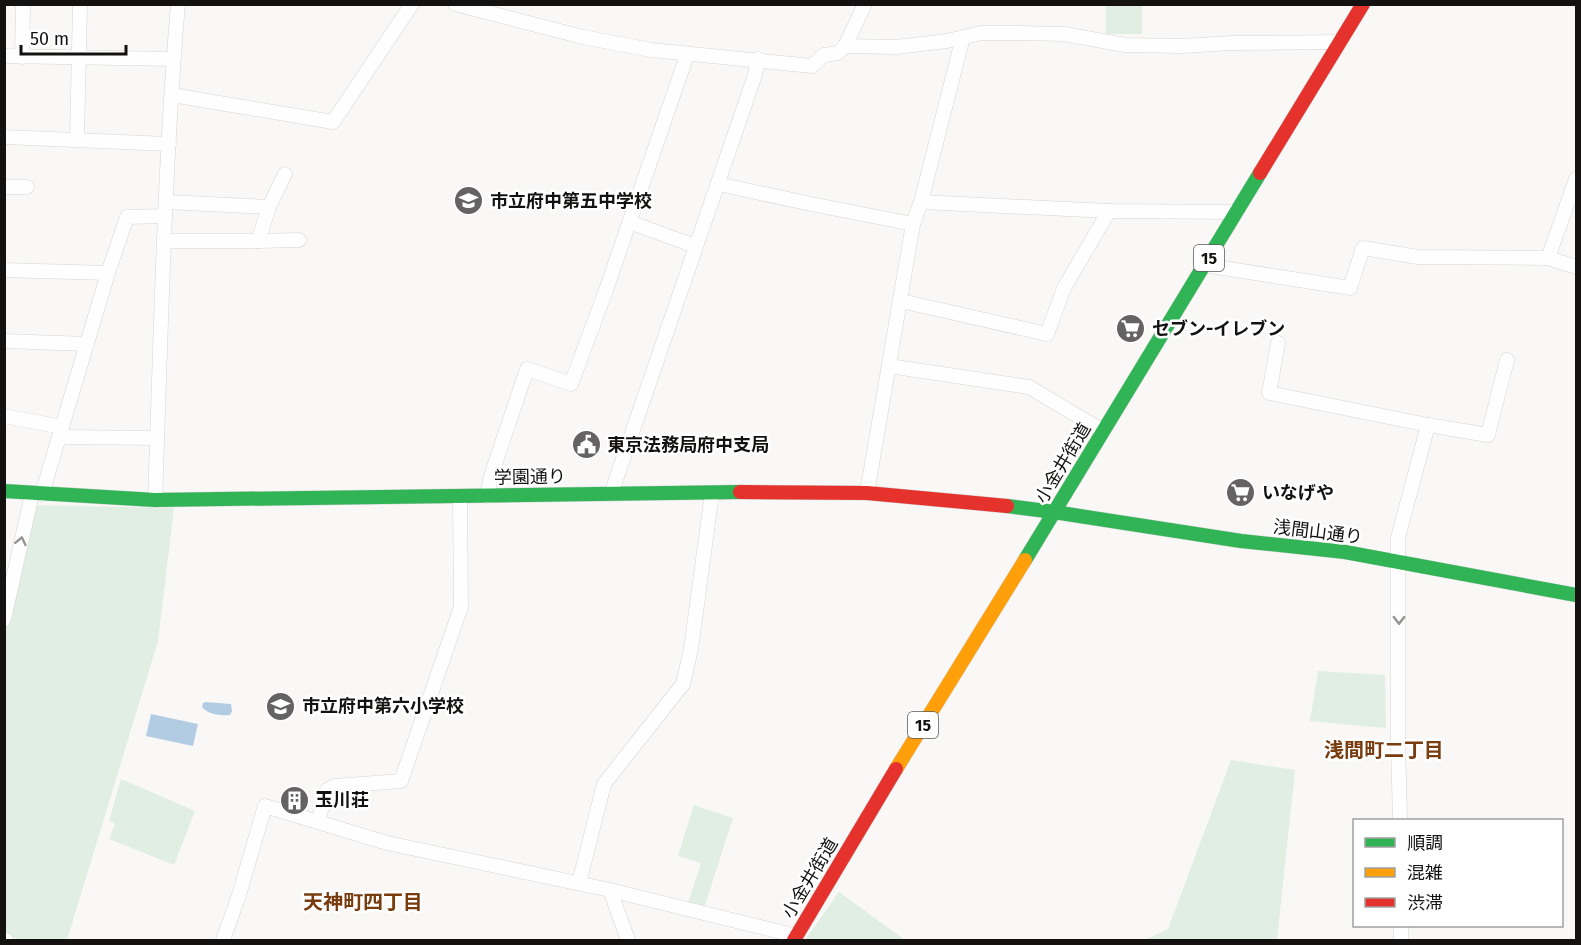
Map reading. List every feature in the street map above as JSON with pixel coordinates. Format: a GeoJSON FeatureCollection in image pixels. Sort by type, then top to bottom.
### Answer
{"type":"FeatureCollection","features":[{"type":"Feature","properties":{"kind":"street"},"geometry":{"type":"LineString","coordinates":[[21,57],[23,4]]}},
{"type":"Feature","properties":{"kind":"street"},"geometry":{"type":"LineString","coordinates":[[77,140],[80,4]]}},
{"type":"Feature","properties":{"kind":"street"},"geometry":{"type":"LineString","coordinates":[[154,500],[164,241],[178,4]]}},
{"type":"Feature","properties":{"kind":"street"},"geometry":{"type":"LineString","coordinates":[[172,95],[333,122],[412,4]]}},
{"type":"Feature","properties":{"kind":"street"},"geometry":{"type":"LineString","coordinates":[[455,4],[583,36],[651,50],[812,66],[824,55],[838,53],[845,46],[865,4]]}},
{"type":"Feature","properties":{"kind":"street","name":"小金井街道"},"geometry":{"type":"LineString","coordinates":[[795,938],[1363,4]]}},
{"type":"Feature","properties":{"kind":"street"},"geometry":{"type":"LineString","coordinates":[[845,46],[896,47],[963,38],[981,33],[1064,34],[1125,45],[1340,42]]}},
{"type":"Feature","properties":{"kind":"street"},"geometry":{"type":"LineString","coordinates":[[867,493],[913,224],[921,202],[963,38]]}},
{"type":"Feature","properties":{"kind":"street"},"geometry":{"type":"LineString","coordinates":[[487,496],[491,476],[527,369],[571,384],[585,350],[687,55]]}},
{"type":"Feature","properties":{"kind":"street"},"geometry":{"type":"LineString","coordinates":[[4,56],[173,59]]}},
{"type":"Feature","properties":{"kind":"street"},"geometry":{"type":"LineString","coordinates":[[611,494],[718,184],[758,59]]}},
{"type":"Feature","properties":{"kind":"street"},"geometry":{"type":"LineString","coordinates":[[4,137],[169,144]]}},
{"type":"Feature","properties":{"kind":"street"},"geometry":{"type":"LineString","coordinates":[[258,241],[269,207],[285,174]]}},
{"type":"Feature","properties":{"kind":"street"},"geometry":{"type":"LineString","coordinates":[[1548,258],[1573,201],[1576,178]]}},
{"type":"Feature","properties":{"kind":"street"},"geometry":{"type":"LineString","coordinates":[[718,184],[913,224]]}},
{"type":"Feature","properties":{"kind":"street"},"geometry":{"type":"LineString","coordinates":[[4,187],[27,187]]}},
{"type":"Feature","properties":{"kind":"street"},"geometry":{"type":"LineString","coordinates":[[921,202],[1109,211],[1237,212]]}},
{"type":"Feature","properties":{"kind":"street"},"geometry":{"type":"LineString","coordinates":[[4,619],[37,494],[61,432],[127,217],[166,209],[269,207]]}},
{"type":"Feature","properties":{"kind":"street"},"geometry":{"type":"LineString","coordinates":[[901,301],[1047,334],[1064,288],[1109,211]]}},
{"type":"Feature","properties":{"kind":"street"},"geometry":{"type":"LineString","coordinates":[[629,222],[695,246]]}},
{"type":"Feature","properties":{"kind":"street"},"geometry":{"type":"LineString","coordinates":[[164,241],[299,240]]}},
{"type":"Feature","properties":{"kind":"street"},"geometry":{"type":"LineString","coordinates":[[1204,265],[1350,288],[1363,248],[1418,257],[1548,258],[1576,267]]}},
{"type":"Feature","properties":{"kind":"street"},"geometry":{"type":"LineString","coordinates":[[4,270],[108,273]]}},
{"type":"Feature","properties":{"kind":"street"},"geometry":{"type":"LineString","coordinates":[[4,341],[87,344]]}},
{"type":"Feature","properties":{"kind":"street"},"geometry":{"type":"LineString","coordinates":[[1278,343],[1269,393],[1488,435],[1507,360]]}},
{"type":"Feature","properties":{"kind":"street"},"geometry":{"type":"LineString","coordinates":[[889,366],[1029,387],[1103,431]]}},
{"type":"Feature","properties":{"kind":"street"},"geometry":{"type":"LineString","coordinates":[[4,416],[61,432],[157,438]]}},
{"type":"Feature","properties":{"kind":"street"},"geometry":{"type":"LineString","coordinates":[[1400,819],[1398,538],[1428,425]]}},
{"type":"Feature","properties":{"kind":"street","name":"学園通り"},"geometry":{"type":"LineString","coordinates":[[4,491],[154,500],[867,493],[1054,512]]}},
{"type":"Feature","properties":{"kind":"street"},"geometry":{"type":"LineString","coordinates":[[579,883],[604,784],[683,684],[693,638],[712,494]]}},
{"type":"Feature","properties":{"kind":"street"},"geometry":{"type":"LineString","coordinates":[[318,821],[327,790],[335,786],[401,781],[461,607],[460,496]]}},
{"type":"Feature","properties":{"kind":"street","name":"浅間山通り"},"geometry":{"type":"LineString","coordinates":[[1054,512],[1230,540],[1345,552],[1576,596]]}},
{"type":"Feature","properties":{"kind":"street"},"geometry":{"type":"LineString","coordinates":[[223,940],[239,895],[265,806],[387,843],[610,890],[795,938]]}},
{"type":"Feature","properties":{"kind":"street"},"geometry":{"type":"LineString","coordinates":[[610,890],[628,940]]}},
{"type":"Feature","properties":{"kind":"shaded area"},"geometry":{"type":"Polygon","coordinates":[[[1106,5],[1142,5],[1142,34],[1106,34],[1106,5]]]}},
{"type":"Feature","properties":{"kind":"shaded area"},"geometry":{"type":"Polygon","coordinates":[[[27,505],[174,508],[158,641],[67,940],[19,940],[5,933],[5,629],[27,505]]]}},
{"type":"Feature","properties":{"kind":"shaded area"},"geometry":{"type":"Polygon","coordinates":[[[1318,671],[1385,675],[1386,728],[1310,721],[1318,671]]]}},
{"type":"Feature","properties":{"kind":"shaded area"},"geometry":{"type":"Polygon","coordinates":[[[1231,760],[1295,770],[1277,940],[1145,940],[1168,929],[1231,760]]]}},
{"type":"Feature","properties":{"kind":"shaded area"},"geometry":{"type":"Polygon","coordinates":[[[121,779],[195,811],[174,865],[109,839],[115,824],[109,821],[121,779]]]}},
{"type":"Feature","properties":{"kind":"shaded area"},"geometry":{"type":"Polygon","coordinates":[[[694,805],[733,818],[704,908],[688,903],[701,863],[678,856],[694,805]]]}},
{"type":"Feature","properties":{"kind":"shaded area"},"geometry":{"type":"Polygon","coordinates":[[[839,892],[905,940],[805,940],[839,892]]]}},
{"type":"Feature","properties":{"kind":"water"},"geometry":{"type":"Polygon","coordinates":[[[206,702],[231,704],[232,711],[230,715],[211,713],[202,707],[206,702]]]}},
{"type":"Feature","properties":{"kind":"water"},"geometry":{"type":"Polygon","coordinates":[[[151,714],[198,724],[193,746],[146,736],[151,714]]]}},
{"type":"Feature","properties":{"kind":"traffic: fast"},"geometry":{"type":"LineString","coordinates":[[1025,560],[1260,173]]}},
{"type":"Feature","properties":{"kind":"traffic: fast"},"geometry":{"type":"LineString","coordinates":[[4,491],[155,500],[740,492]]}},
{"type":"Feature","properties":{"kind":"traffic: fast"},"geometry":{"type":"LineString","coordinates":[[1007,506],[1241,541],[1345,552],[1576,595]]}},
{"type":"Feature","properties":{"kind":"traffic: slow"},"geometry":{"type":"LineString","coordinates":[[896,769],[1025,560]]}},
{"type":"Feature","properties":{"kind":"traffic: jam"},"geometry":{"type":"LineString","coordinates":[[1260,173],[1363,4]]}},
{"type":"Feature","properties":{"kind":"traffic: jam"},"geometry":{"type":"LineString","coordinates":[[740,492],[867,493],[1007,506]]}},
{"type":"Feature","properties":{"kind":"traffic: jam"},"geometry":{"type":"LineString","coordinates":[[794,940],[896,769]]}},
{"type":"Feature","properties":{"kind":"place","name":"市立府中第五中学校"},"geometry":{"type":"Point","coordinates":[469,201]}},
{"type":"Feature","properties":{"kind":"place","name":"セブン-イレブン"},"geometry":{"type":"Point","coordinates":[1131,329]}},
{"type":"Feature","properties":{"kind":"place","name":"東京法務局府中支局"},"geometry":{"type":"Point","coordinates":[586,445]}},
{"type":"Feature","properties":{"kind":"place","name":"いなげや"},"geometry":{"type":"Point","coordinates":[1241,493]}},
{"type":"Feature","properties":{"kind":"place","name":"市立府中第六小学校"},"geometry":{"type":"Point","coordinates":[281,706]}},
{"type":"Feature","properties":{"kind":"place","name":"玉川荘"},"geometry":{"type":"Point","coordinates":[294,800]}},
{"type":"Feature","properties":{"kind":"district","name":"浅間町二丁目"},"geometry":{"type":"Point","coordinates":[1384,750]}},
{"type":"Feature","properties":{"kind":"district","name":"天神町四丁目"},"geometry":{"type":"Point","coordinates":[363,902]}}]}
